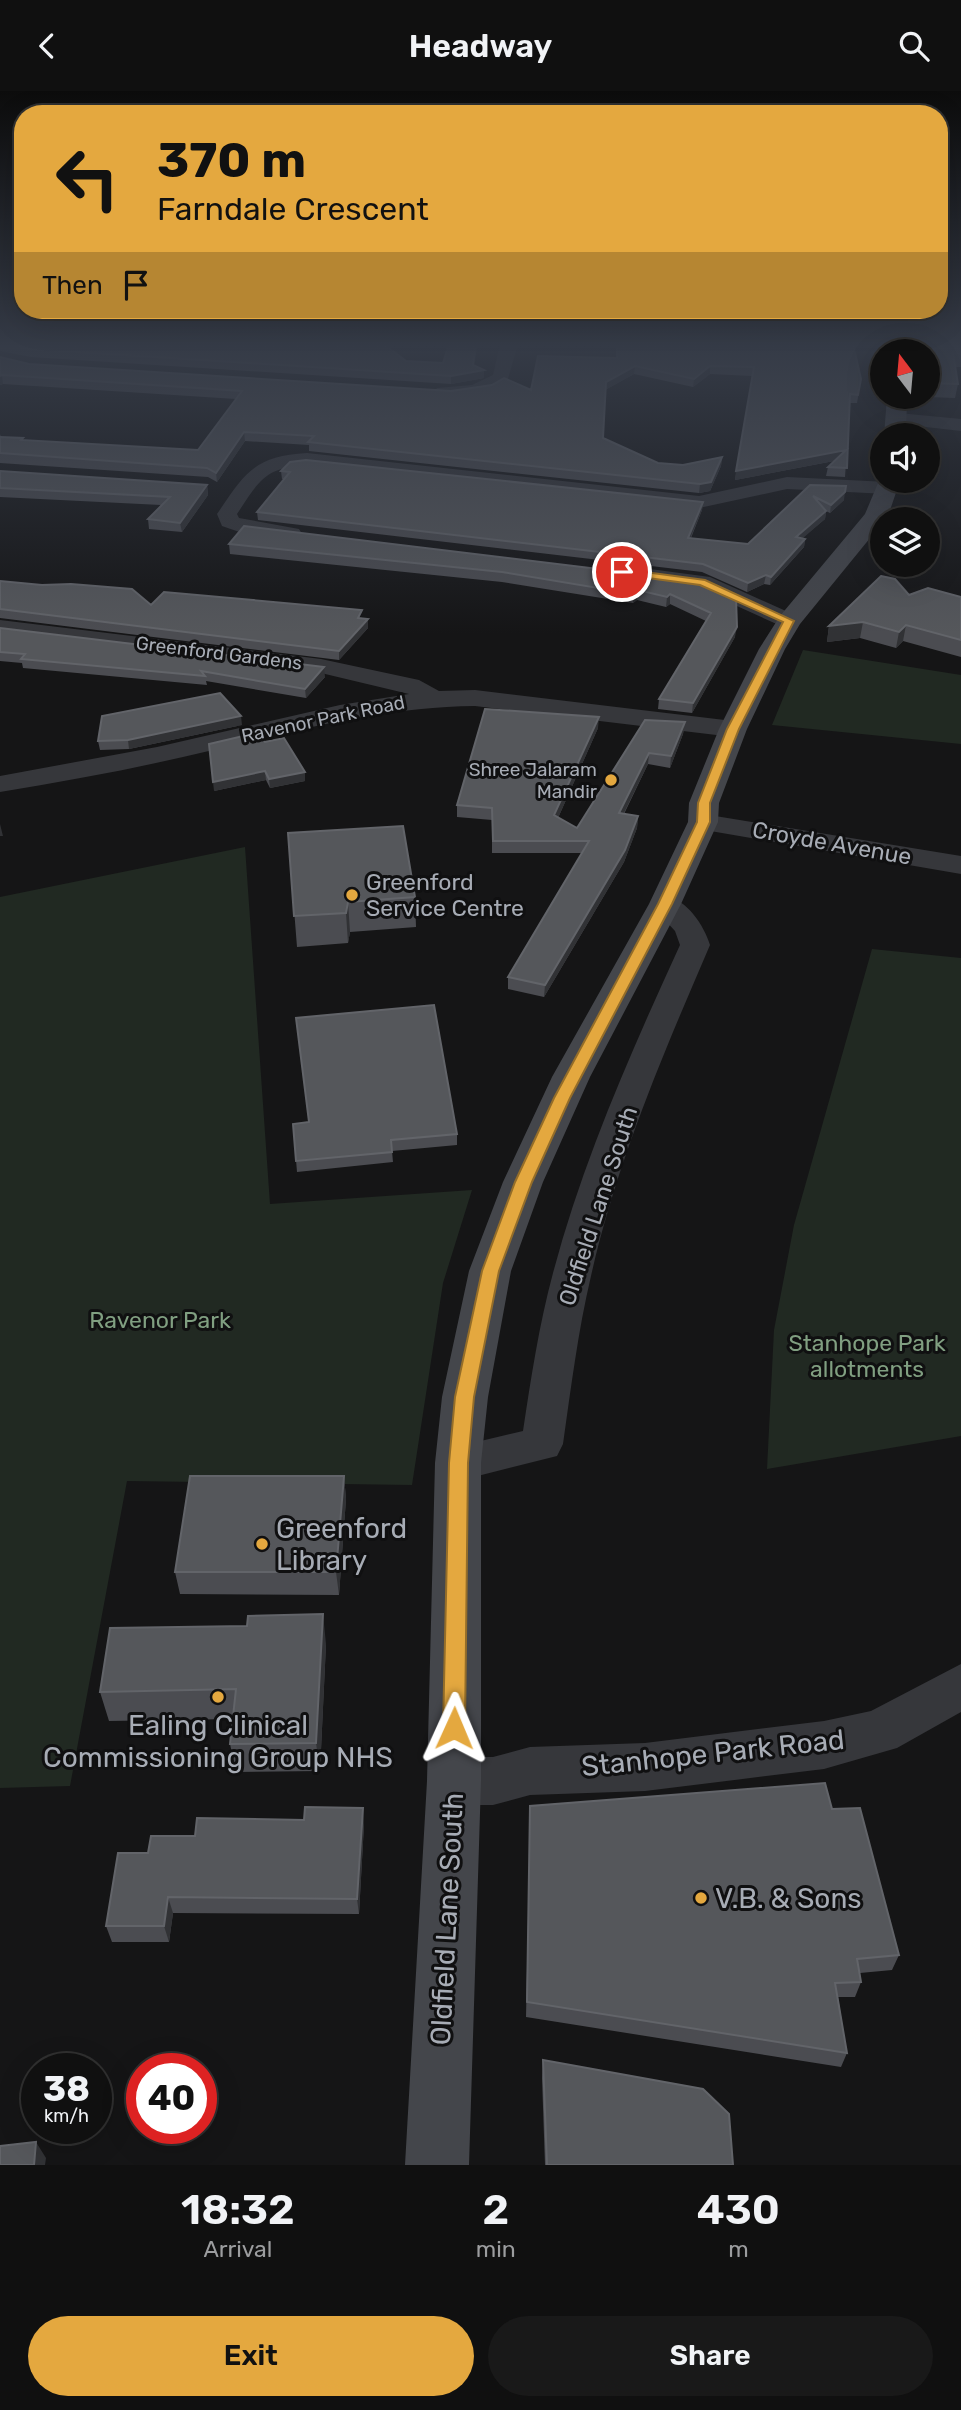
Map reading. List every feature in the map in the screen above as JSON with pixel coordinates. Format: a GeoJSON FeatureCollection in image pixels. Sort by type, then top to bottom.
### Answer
{"type":"FeatureCollection","features":[{"type":"Feature","properties":{"kind":"street"},"geometry":{"type":"LineString","coordinates":[[316,537],[248,529],[229,522],[227,515],[265,464],[282,459],[307,459],[699,502],[787,483],[870,485]]}},
{"type":"Feature","properties":{"kind":"street","name":"Oldfield Lane South"},"geometry":{"type":"LineString","coordinates":[[437,2165],[454,1781],[458,1463],[465,1397],[488,1284],[509,1220],[571,1077],[665,904],[703,822],[704,803],[733,729],[789,621],[876,516],[885,493]]}},
{"type":"Feature","properties":{"kind":"street"},"geometry":{"type":"LineString","coordinates":[[633,574],[702,582],[789,621]]}},
{"type":"Feature","properties":{"kind":"street","name":"Greenford Gardens"},"geometry":{"type":"LineString","coordinates":[[0,627],[321,666],[410,685],[434,697]]}},
{"type":"Feature","properties":{"kind":"street","name":"Ravenor Park Road"},"geometry":{"type":"LineString","coordinates":[[0,784],[132,762],[372,705],[434,697],[475,698],[733,729]]}},
{"type":"Feature","properties":{"kind":"street","name":"Croyde Avenue"},"geometry":{"type":"LineString","coordinates":[[703,822],[961,865]]}},
{"type":"Feature","properties":{"kind":"street","name":"Oldfield Lane South"},"geometry":{"type":"LineString","coordinates":[[458,1463],[542,1444],[561,1321],[584,1234],[621,1126],[695,945],[690,928],[665,904]]}},
{"type":"Feature","properties":{"kind":"street","name":"Stanhope Park Road"},"geometry":{"type":"LineString","coordinates":[[454,1781],[493,1781],[522,1771],[645,1767],[824,1745],[880,1732],[961,1686]]}},
{"type":"Feature","properties":{"kind":"green space"},"geometry":{"type":"Polygon","coordinates":[[[803,650],[961,675],[961,744],[772,725],[803,650]]]}},
{"type":"Feature","properties":{"kind":"green space","name":"Ravenor Park"},"geometry":{"type":"Polygon","coordinates":[[[245,847],[270,1204],[472,1190],[443,1283],[412,1485],[127,1481],[70,1786],[0,1788],[0,897],[245,847]]]}},
{"type":"Feature","properties":{"kind":"green space","name":"Stanhope Park allotments"},"geometry":{"type":"Polygon","coordinates":[[[872,949],[961,958],[961,1436],[767,1469],[774,1330],[794,1225],[872,949]]]}},
{"type":"Feature","properties":{"kind":"building"},"geometry":{"type":"Polygon","coordinates":[[[0,441],[35,441],[198,450],[205,441],[238,441],[216,473],[207,468],[0,453],[0,441]]]}},
{"type":"Feature","properties":{"kind":"building"},"geometry":{"type":"Polygon","coordinates":[[[609,441],[658,463],[683,465],[722,457],[711,482],[700,484],[308,442],[609,441]]]}},
{"type":"Feature","properties":{"kind":"building"},"geometry":{"type":"Polygon","coordinates":[[[741,441],[848,441],[847,468],[828,467],[846,450],[736,471],[741,441]]]}},
{"type":"Feature","properties":{"kind":"building"},"geometry":{"type":"Polygon","coordinates":[[[306,460],[703,502],[688,538],[748,544],[810,485],[846,486],[845,492],[831,505],[813,496],[826,511],[796,537],[805,539],[771,577],[766,575],[748,583],[703,564],[257,512],[290,472],[281,471],[290,462],[306,460]]]}},
{"type":"Feature","properties":{"kind":"building"},"geometry":{"type":"Polygon","coordinates":[[[0,471],[207,485],[180,523],[148,519],[170,497],[0,488],[0,471]]]}},
{"type":"Feature","properties":{"kind":"building"},"geometry":{"type":"Polygon","coordinates":[[[244,526],[697,581],[736,598],[737,627],[693,703],[659,699],[711,613],[670,594],[667,597],[638,590],[634,594],[502,572],[229,544],[244,526]]]}},
{"type":"Feature","properties":{"kind":"building"},"geometry":{"type":"Polygon","coordinates":[[[880,577],[895,579],[909,595],[928,588],[961,597],[961,640],[906,625],[899,632],[863,622],[829,626],[880,577]]]}},
{"type":"Feature","properties":{"kind":"building"},"geometry":{"type":"Polygon","coordinates":[[[0,581],[132,589],[151,605],[164,592],[362,610],[358,618],[368,619],[339,651],[0,609],[0,581]]]}},
{"type":"Feature","properties":{"kind":"building"},"geometry":{"type":"Polygon","coordinates":[[[0,628],[324,667],[305,689],[201,671],[205,676],[21,659],[25,654],[0,652],[0,628]]]}},
{"type":"Feature","properties":{"kind":"building"},"geometry":{"type":"Polygon","coordinates":[[[220,693],[241,716],[128,740],[98,741],[102,716],[220,693]]]}},
{"type":"Feature","properties":{"kind":"building"},"geometry":{"type":"Polygon","coordinates":[[[485,709],[599,717],[554,815],[577,828],[645,720],[685,722],[671,756],[649,753],[619,813],[638,816],[625,850],[545,985],[508,977],[589,841],[493,841],[492,808],[457,805],[485,709]]]}},
{"type":"Feature","properties":{"kind":"building"},"geometry":{"type":"Polygon","coordinates":[[[256,733],[265,742],[284,738],[305,772],[269,779],[265,771],[213,782],[209,744],[256,733]]]}},
{"type":"Feature","properties":{"kind":"building","name":"Greenford Service Centre"},"geometry":{"type":"Polygon","coordinates":[[[403,826],[415,897],[348,902],[346,913],[294,916],[288,833],[403,826]]]}},
{"type":"Feature","properties":{"kind":"building"},"geometry":{"type":"Polygon","coordinates":[[[434,1005],[457,1134],[391,1140],[392,1152],[296,1161],[293,1124],[309,1122],[296,1018],[434,1005]]]}},
{"type":"Feature","properties":{"kind":"building"},"geometry":{"type":"Polygon","coordinates":[[[190,1476],[344,1476],[336,1572],[175,1572],[190,1476]]]}},
{"type":"Feature","properties":{"kind":"building","name":"Ealing Clinical Commissioning Group NHS"},"geometry":{"type":"Polygon","coordinates":[[[323,1614],[316,1743],[230,1744],[236,1689],[100,1692],[110,1628],[247,1626],[248,1616],[323,1614]]]}},
{"type":"Feature","properties":{"kind":"building","name":"V.B. & Sons"},"geometry":{"type":"Polygon","coordinates":[[[825,1783],[832,1809],[860,1808],[899,1955],[857,1959],[861,1982],[835,1983],[847,2053],[527,2002],[530,1806],[825,1783]]]}},
{"type":"Feature","properties":{"kind":"building"},"geometry":{"type":"Polygon","coordinates":[[[305,1807],[363,1808],[357,1899],[168,1897],[164,1926],[106,1926],[118,1853],[148,1853],[151,1836],[195,1836],[197,1818],[304,1820],[305,1807]]]}},
{"type":"Feature","properties":{"kind":"building"},"geometry":{"type":"Polygon","coordinates":[[[543,2060],[703,2089],[729,2114],[733,2165],[547,2165],[543,2060]]]}},
{"type":"Feature","properties":{"kind":"building"},"geometry":{"type":"Polygon","coordinates":[[[36,2144],[34,2165],[0,2165],[0,2146],[36,2144]]]}},
{"type":"Feature","properties":{"kind":"place","name":"Shree Jalaram Mandir"},"geometry":{"type":"Point","coordinates":[611,780]}},
{"type":"Feature","properties":{"kind":"place","name":"Greenford Service Centre"},"geometry":{"type":"Point","coordinates":[352,895]}},
{"type":"Feature","properties":{"kind":"place","name":"Greenford Library"},"geometry":{"type":"Point","coordinates":[262,1544]}},
{"type":"Feature","properties":{"kind":"place","name":"Ealing Clinical Commissioning Group NHS"},"geometry":{"type":"Point","coordinates":[218,1697]}},
{"type":"Feature","properties":{"kind":"place","name":"V.B. & Sons"},"geometry":{"type":"Point","coordinates":[701,1898]}},
{"type":"Feature","properties":{"kind":"route"},"geometry":{"type":"LineString","coordinates":[[454,1728],[458,1463],[465,1397],[490,1271],[523,1182],[571,1077],[665,904],[703,822],[704,803],[733,729],[772,649],[789,621],[702,582],[622,572]]}}]}
